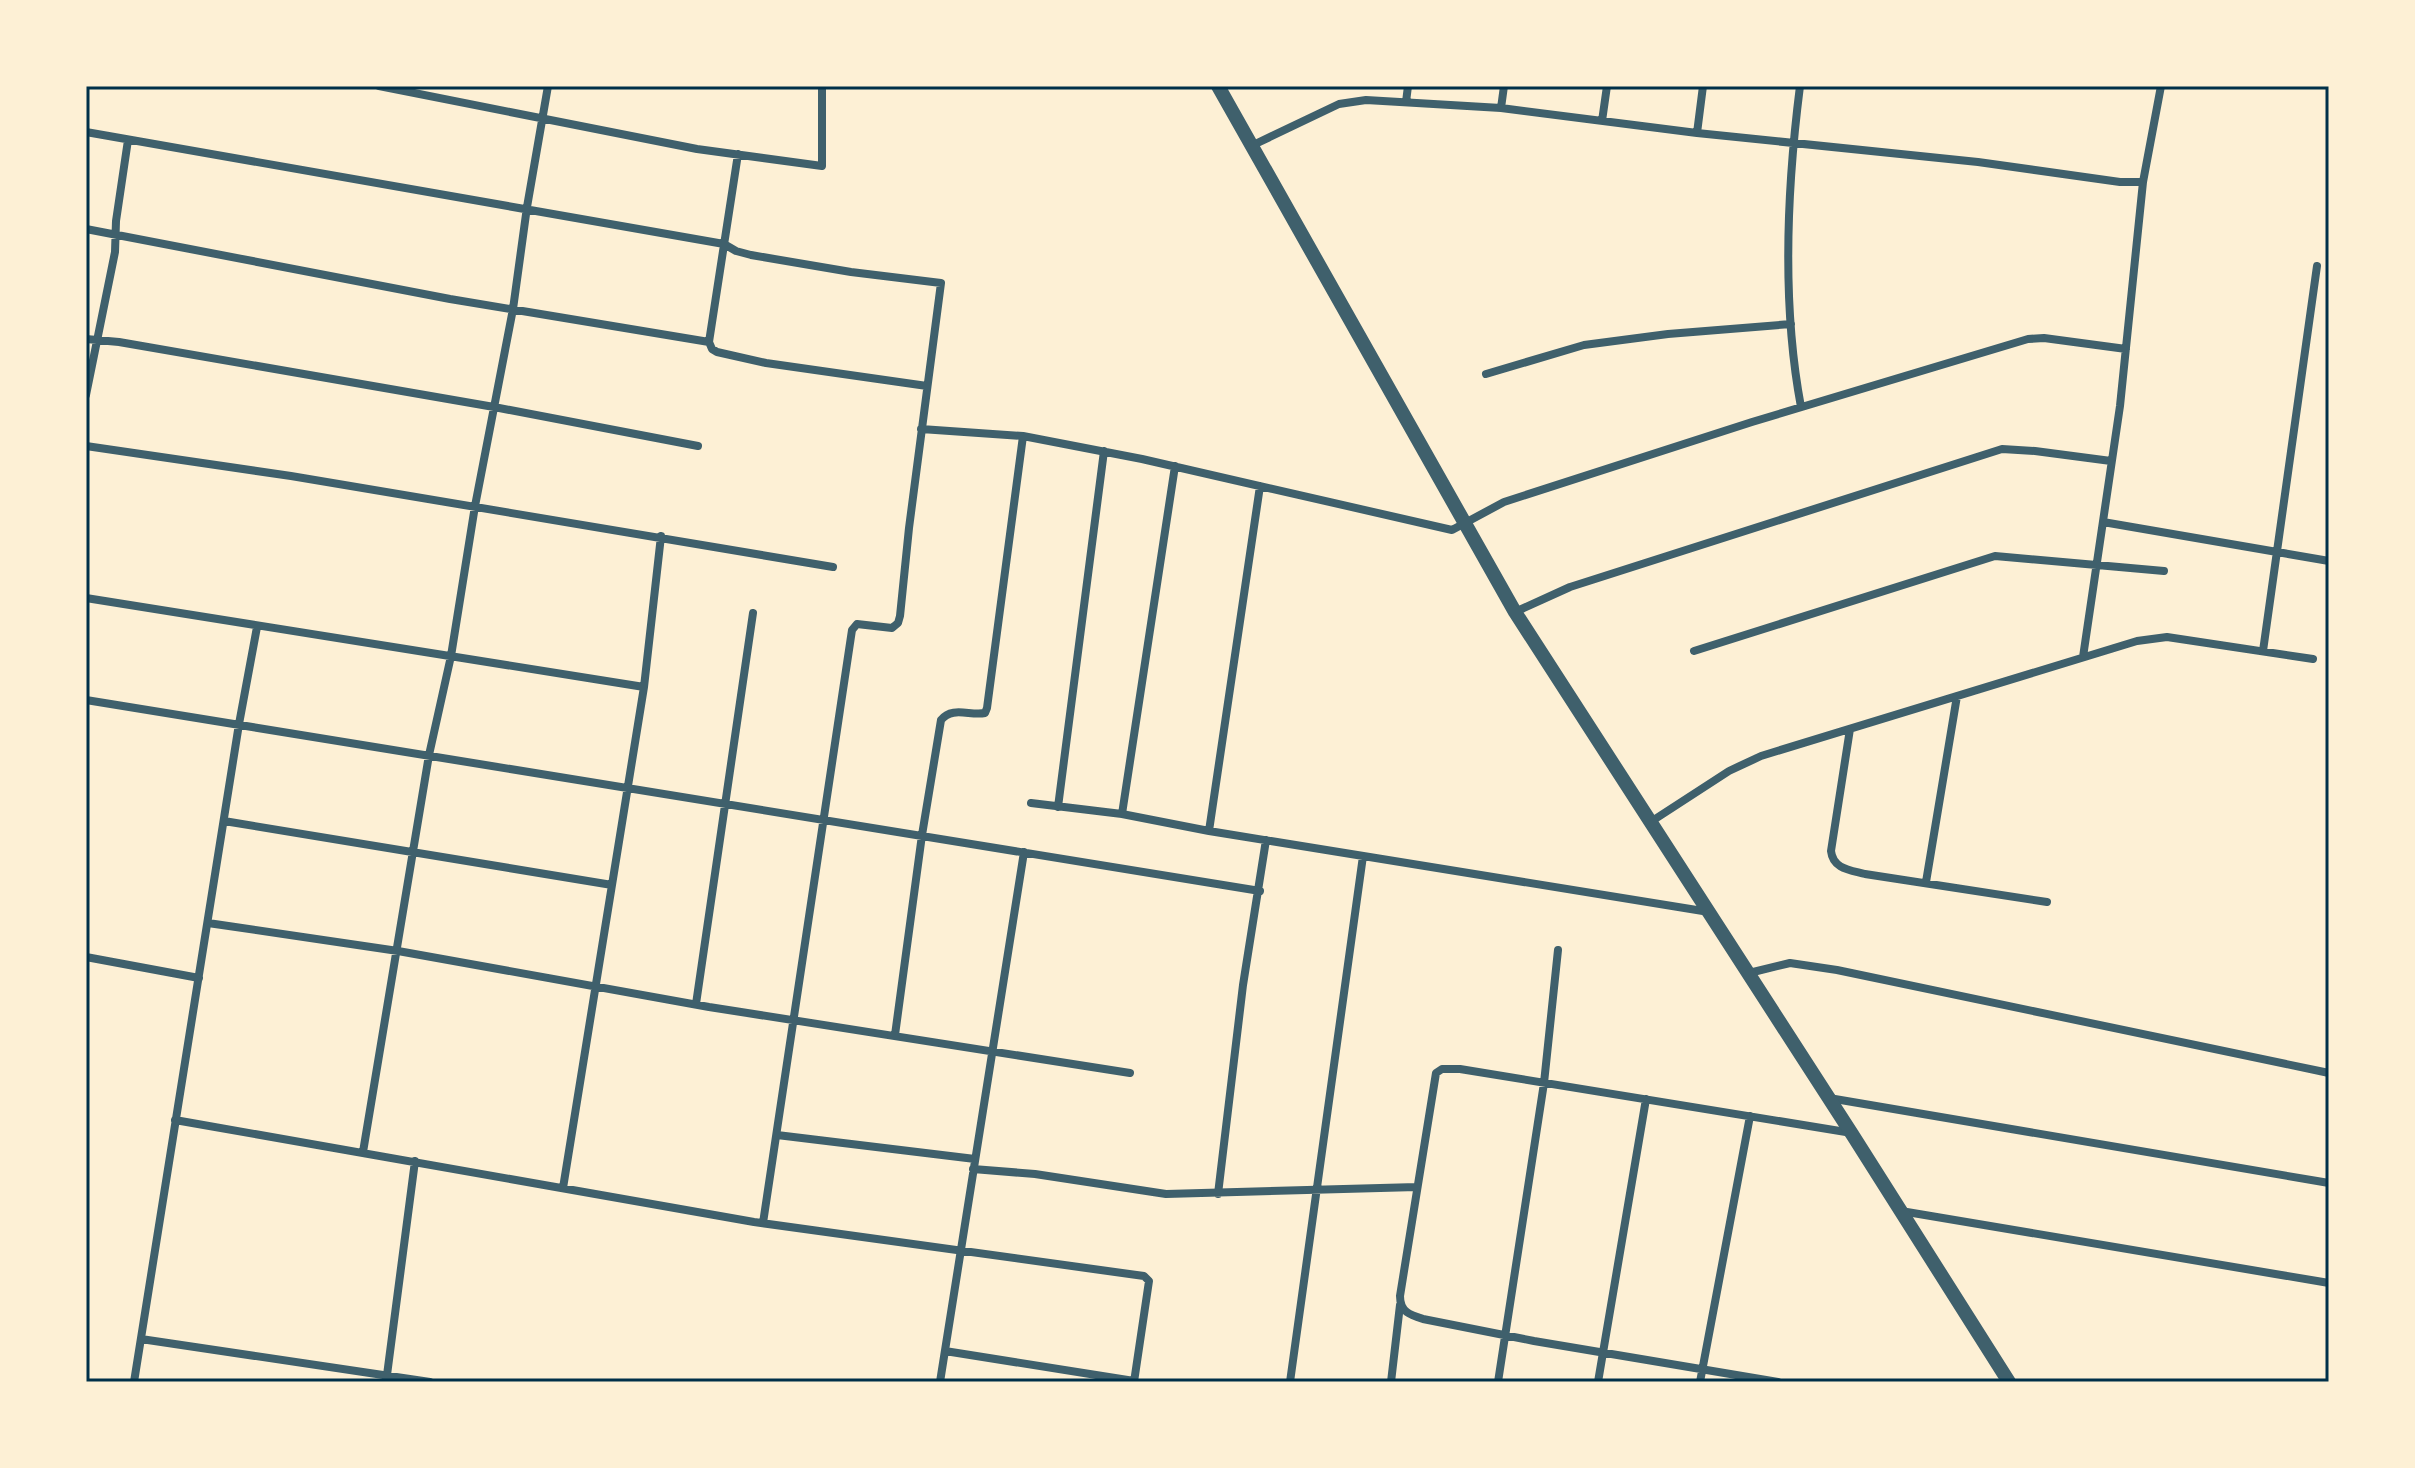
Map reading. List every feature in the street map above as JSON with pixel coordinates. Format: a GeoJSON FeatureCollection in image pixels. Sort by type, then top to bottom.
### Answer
{"type":"FeatureCollection","features":[{"type":"Feature","properties":{"kind":"street"},"geometry":{"type":"LineString","coordinates":[[379,86],[697,149],[822,166],[822,86]]}},
{"type":"Feature","properties":{"kind":"street"},"geometry":{"type":"LineString","coordinates":[[363,1152],[429,755],[451,656],[475,506],[513,309],[548,86]]}},
{"type":"Feature","properties":{"kind":"street"},"geometry":{"type":"LineString","coordinates":[[1218,86],[1515,612],[1652,821],[2009,1382]]}},
{"type":"Feature","properties":{"kind":"street"},"geometry":{"type":"LineString","coordinates":[[1406,102],[1408,86]]}},
{"type":"Feature","properties":{"kind":"street"},"geometry":{"type":"LineString","coordinates":[[1501,108],[1504,86]]}},
{"type":"Feature","properties":{"kind":"street"},"geometry":{"type":"LineString","coordinates":[[1602,121],[1607,86]]}},
{"type":"Feature","properties":{"kind":"street"},"geometry":{"type":"LineString","coordinates":[[1697,133],[1703,86]]}},
{"type":"Feature","properties":{"kind":"street"},"geometry":{"type":"LineString","coordinates":[[1800,86],[1793,142],[1790,249],[1791,348],[1801,407]]}},
{"type":"Feature","properties":{"kind":"street"},"geometry":{"type":"LineString","coordinates":[[2083,657],[2126,349],[2143,182],[2161,86]]}},
{"type":"Feature","properties":{"kind":"street"},"geometry":{"type":"LineString","coordinates":[[1251,146],[1339,104],[1366,100],[1501,108],[1697,133],[1978,162],[2120,182],[2143,182]]}},
{"type":"Feature","properties":{"kind":"street"},"geometry":{"type":"LineString","coordinates":[[86,132],[527,207],[724,244],[751,255],[941,283],[900,616],[892,628],[857,624],[852,630],[763,1223]]}},
{"type":"Feature","properties":{"kind":"street"},"geometry":{"type":"LineString","coordinates":[[86,395],[117,235],[116,221],[128,140]]}},
{"type":"Feature","properties":{"kind":"street"},"geometry":{"type":"LineString","coordinates":[[738,154],[709,342],[712,349],[766,363],[927,386]]}},
{"type":"Feature","properties":{"kind":"street"},"geometry":{"type":"LineString","coordinates":[[86,229],[513,309],[709,342]]}},
{"type":"Feature","properties":{"kind":"street"},"geometry":{"type":"LineString","coordinates":[[2263,651],[2317,266]]}},
{"type":"Feature","properties":{"kind":"street"},"geometry":{"type":"LineString","coordinates":[[1486,374],[1584,345],[1668,334],[1791,324]]}},
{"type":"Feature","properties":{"kind":"street"},"geometry":{"type":"LineString","coordinates":[[921,429],[1023,436],[1104,451],[1452,530],[1504,502],[1801,407],[2028,339],[2044,338],[2126,349]]}},
{"type":"Feature","properties":{"kind":"street"},"geometry":{"type":"LineString","coordinates":[[86,339],[119,342],[494,407],[698,446]]}},
{"type":"Feature","properties":{"kind":"street"},"geometry":{"type":"LineString","coordinates":[[895,1035],[941,720],[947,713],[981,714],[987,708],[1023,436]]}},
{"type":"Feature","properties":{"kind":"street"},"geometry":{"type":"LineString","coordinates":[[86,446],[661,536],[833,567]]}},
{"type":"Feature","properties":{"kind":"street"},"geometry":{"type":"LineString","coordinates":[[1515,612],[1570,587],[2002,449],[2111,461]]}},
{"type":"Feature","properties":{"kind":"street"},"geometry":{"type":"LineString","coordinates":[[1058,807],[1104,451]]}},
{"type":"Feature","properties":{"kind":"street"},"geometry":{"type":"LineString","coordinates":[[1122,814],[1175,466]]}},
{"type":"Feature","properties":{"kind":"street"},"geometry":{"type":"LineString","coordinates":[[1209,831],[1260,486]]}},
{"type":"Feature","properties":{"kind":"street"},"geometry":{"type":"LineString","coordinates":[[2103,522],[2329,561]]}},
{"type":"Feature","properties":{"kind":"street"},"geometry":{"type":"LineString","coordinates":[[563,1188],[629,787],[661,536]]}},
{"type":"Feature","properties":{"kind":"street"},"geometry":{"type":"LineString","coordinates":[[1694,651],[1995,556],[2164,571]]}},
{"type":"Feature","properties":{"kind":"street"},"geometry":{"type":"LineString","coordinates":[[86,598],[644,687]]}},
{"type":"Feature","properties":{"kind":"street"},"geometry":{"type":"LineString","coordinates":[[696,1004],[753,613]]}},
{"type":"Feature","properties":{"kind":"street"},"geometry":{"type":"LineString","coordinates":[[134,1382],[257,627]]}},
{"type":"Feature","properties":{"kind":"street"},"geometry":{"type":"LineString","coordinates":[[1652,821],[1729,771],[1761,756],[2137,641],[2167,637],[2313,659]]}},
{"type":"Feature","properties":{"kind":"street"},"geometry":{"type":"LineString","coordinates":[[1926,882],[1957,696]]}},
{"type":"Feature","properties":{"kind":"street"},"geometry":{"type":"LineString","coordinates":[[86,700],[1260,891]]}},
{"type":"Feature","properties":{"kind":"street"},"geometry":{"type":"LineString","coordinates":[[1850,729],[1831,851],[1834,862],[1847,870],[2047,902]]}},
{"type":"Feature","properties":{"kind":"street"},"geometry":{"type":"LineString","coordinates":[[1031,803],[1122,814],[1710,913]]}},
{"type":"Feature","properties":{"kind":"street"},"geometry":{"type":"LineString","coordinates":[[224,821],[612,885]]}},
{"type":"Feature","properties":{"kind":"street"},"geometry":{"type":"LineString","coordinates":[[1218,1194],[1243,985],[1266,840]]}},
{"type":"Feature","properties":{"kind":"street"},"geometry":{"type":"LineString","coordinates":[[940,1382],[1024,852]]}},
{"type":"Feature","properties":{"kind":"street"},"geometry":{"type":"LineString","coordinates":[[1290,1382],[1363,856]]}},
{"type":"Feature","properties":{"kind":"street"},"geometry":{"type":"LineString","coordinates":[[208,923],[398,951],[696,1004],[1130,1073]]}},
{"type":"Feature","properties":{"kind":"street"},"geometry":{"type":"LineString","coordinates":[[1498,1382],[1544,1083],[1558,950]]}},
{"type":"Feature","properties":{"kind":"street"},"geometry":{"type":"LineString","coordinates":[[86,957],[199,978]]}},
{"type":"Feature","properties":{"kind":"street"},"geometry":{"type":"LineString","coordinates":[[1749,973],[1790,963],[1837,970],[2329,1073]]}},
{"type":"Feature","properties":{"kind":"street"},"geometry":{"type":"LineString","coordinates":[[1391,1382],[1417,1187],[1436,1073],[1442,1069],[1460,1069],[1852,1134]]}},
{"type":"Feature","properties":{"kind":"street"},"geometry":{"type":"LineString","coordinates":[[1828,1098],[2329,1183]]}},
{"type":"Feature","properties":{"kind":"street"},"geometry":{"type":"LineString","coordinates":[[1598,1382],[1646,1099]]}},
{"type":"Feature","properties":{"kind":"street"},"geometry":{"type":"LineString","coordinates":[[1700,1382],[1750,1116]]}},
{"type":"Feature","properties":{"kind":"street"},"geometry":{"type":"LineString","coordinates":[[175,1120],[763,1223],[1147,1278],[1149,1281],[1134,1382],[945,1351]]}},
{"type":"Feature","properties":{"kind":"street"},"geometry":{"type":"LineString","coordinates":[[777,1135],[1166,1194],[1417,1187]]}},
{"type":"Feature","properties":{"kind":"street"},"geometry":{"type":"LineString","coordinates":[[387,1375],[415,1161]]}},
{"type":"Feature","properties":{"kind":"street"},"geometry":{"type":"LineString","coordinates":[[1900,1211],[2329,1283]]}},
{"type":"Feature","properties":{"kind":"street"},"geometry":{"type":"LineString","coordinates":[[1400,1305],[1408,1314],[1423,1319],[1778,1382]]}},
{"type":"Feature","properties":{"kind":"street"},"geometry":{"type":"LineString","coordinates":[[141,1339],[430,1382]]}}]}
